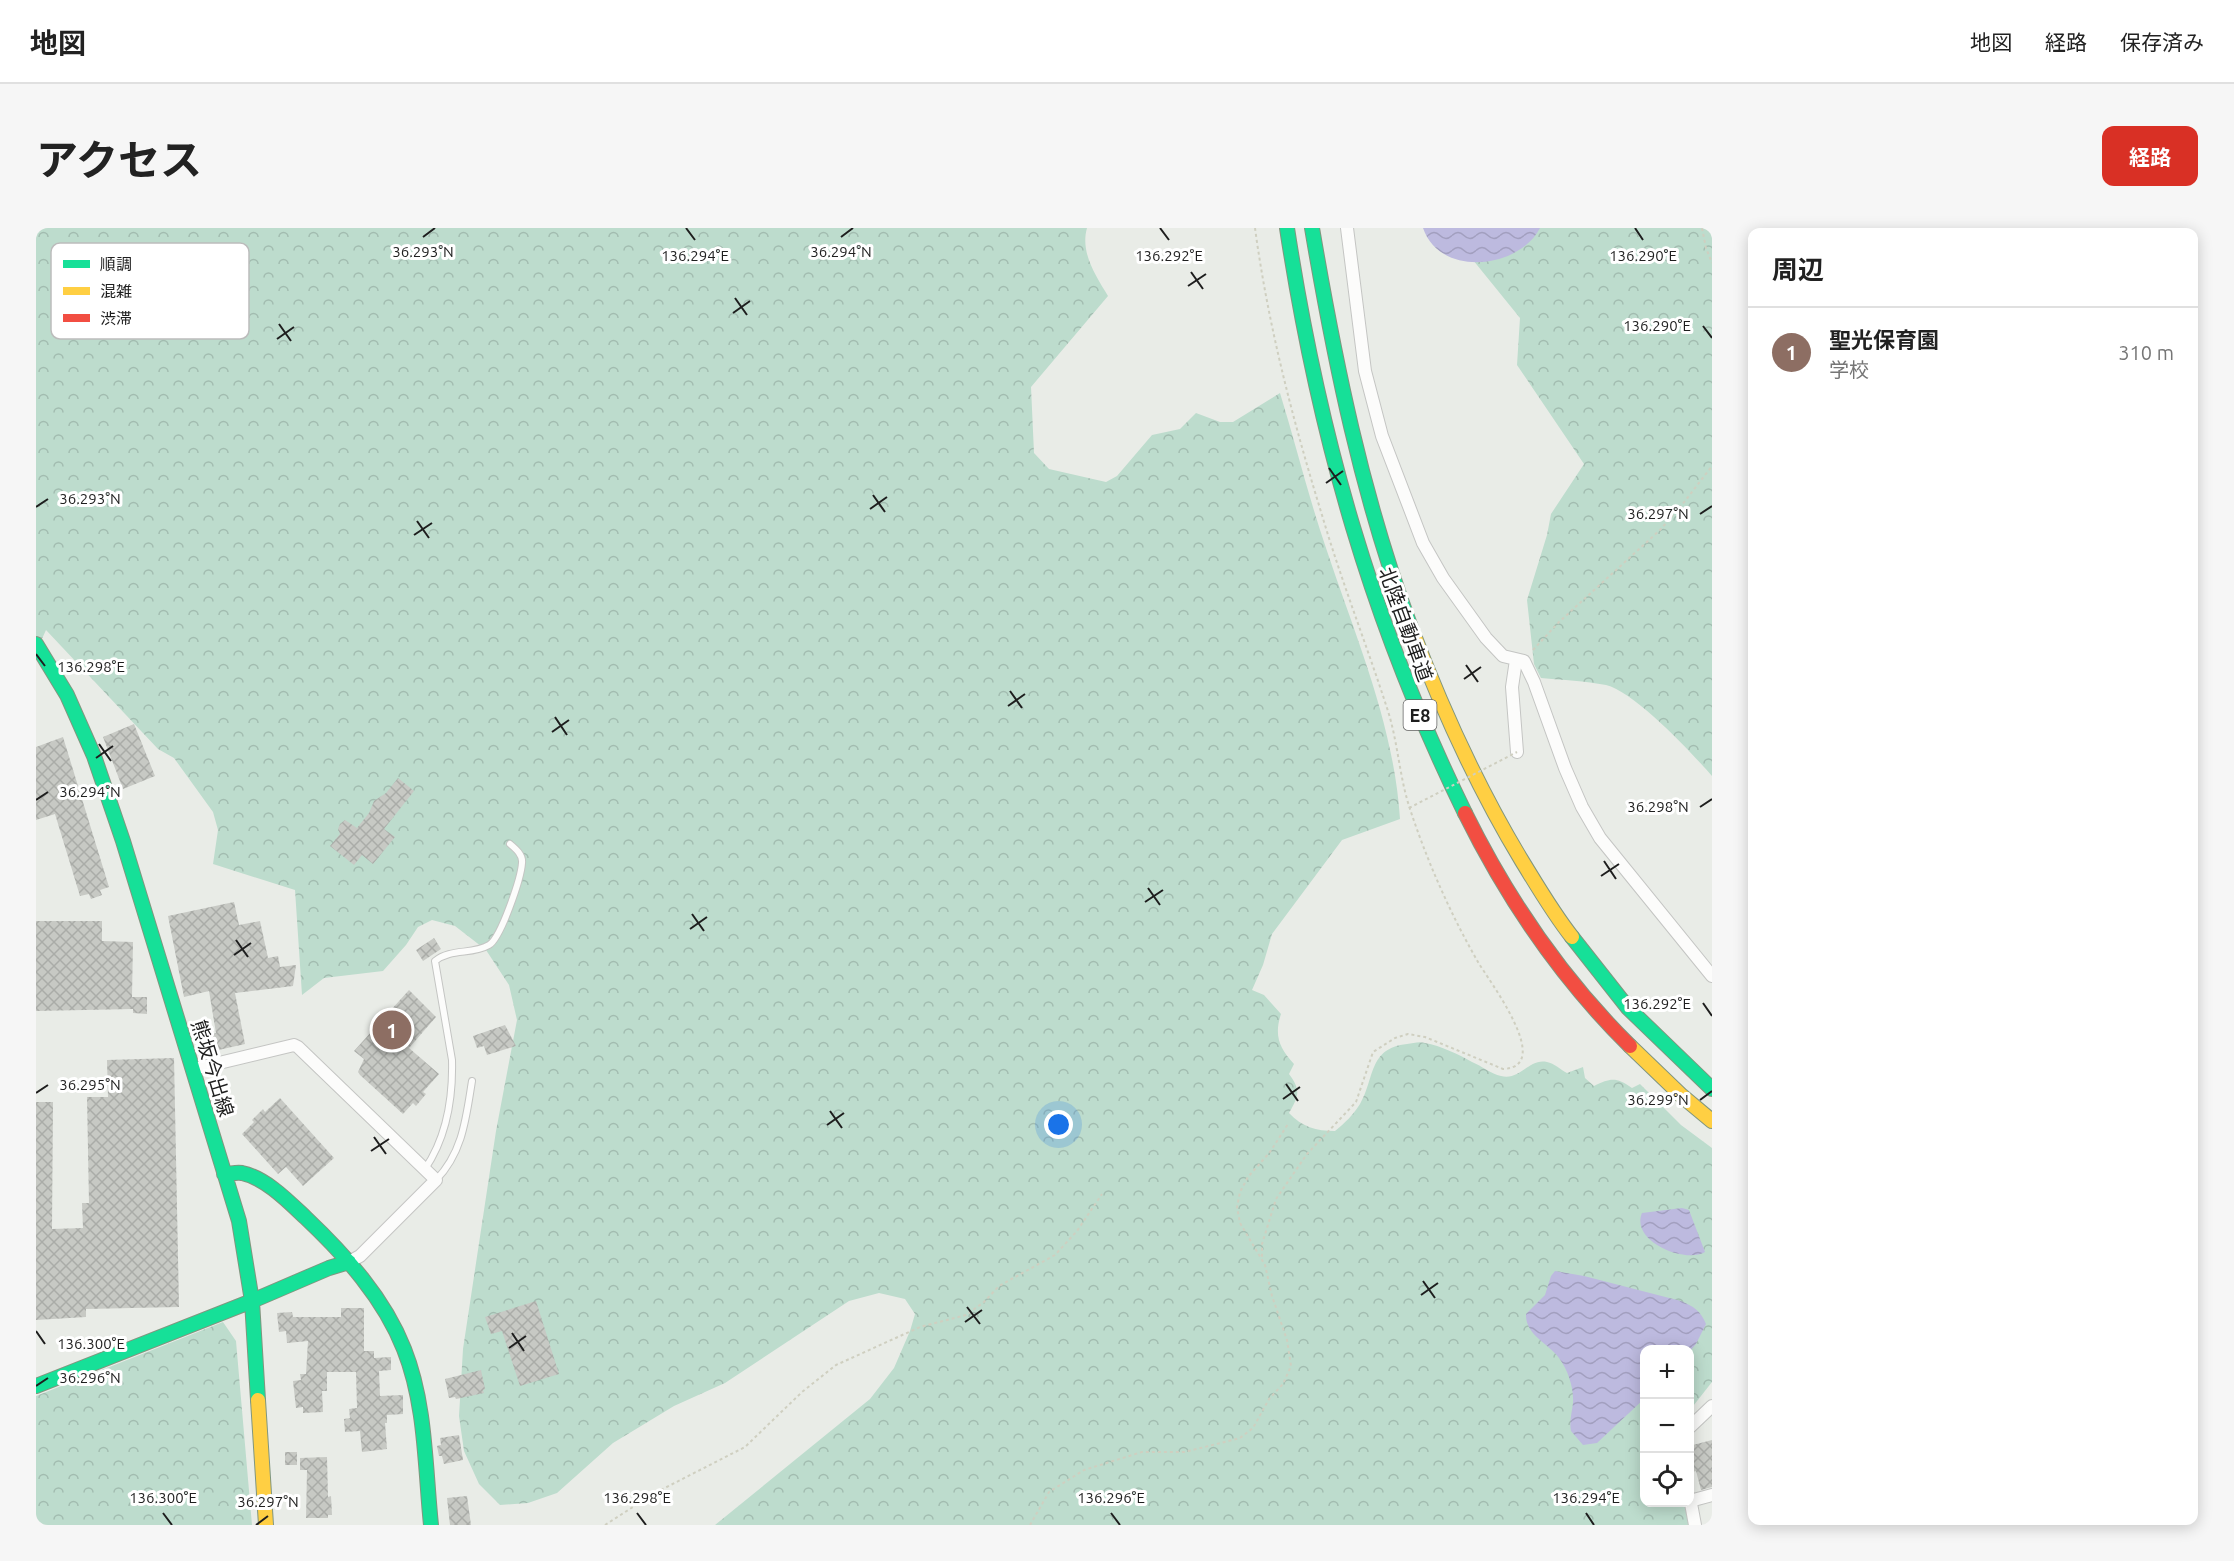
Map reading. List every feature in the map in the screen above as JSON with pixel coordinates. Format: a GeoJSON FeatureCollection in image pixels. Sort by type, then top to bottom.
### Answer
{"type":"FeatureCollection","features":[{"type":"Feature","properties":{"kind":"main road","name":"北陸自動車道"},"geometry":{"type":"LineString","coordinates":[[1287,228],[1319,404],[1351,524],[1399,667],[1448,779],[1505,886],[1538,936],[1612,1029],[1651,1068],[1712,1121]]}},
{"type":"Feature","properties":{"kind":"main road","name":"北陸自動車道"},"geometry":{"type":"LineString","coordinates":[[1312,228],[1328,332],[1364,480],[1419,651],[1469,766],[1527,871],[1557,919],[1593,967],[1631,1012],[1712,1089]]}},
{"type":"Feature","properties":{"kind":"main road","name":"熊坂今出線"},"geometry":{"type":"LineString","coordinates":[[36,644],[67,695],[94,756],[123,841],[239,1221],[252,1301],[266,1525]]}},
{"type":"Feature","properties":{"kind":"main road"},"geometry":{"type":"LineString","coordinates":[[224,1174],[242,1173],[266,1185],[300,1212],[349,1262],[394,1327],[409,1362],[424,1450],[431,1525]]}},
{"type":"Feature","properties":{"kind":"main road"},"geometry":{"type":"LineString","coordinates":[[36,1386],[349,1262]]}},
{"type":"Feature","properties":{"kind":"street"},"geometry":{"type":"LineString","coordinates":[[1347,228],[1365,371],[1382,436],[1423,543],[1443,578],[1486,638],[1503,656],[1520,661],[1534,682],[1565,768],[1582,807],[1600,838],[1712,976]]}},
{"type":"Feature","properties":{"kind":"street"},"geometry":{"type":"LineString","coordinates":[[1517,752],[1512,687],[1520,661]]}},
{"type":"Feature","properties":{"kind":"street"},"geometry":{"type":"LineString","coordinates":[[194,1069],[294,1045],[436,1180],[360,1256],[349,1262]]}},
{"type":"Feature","properties":{"kind":"street"},"geometry":{"type":"LineString","coordinates":[[1694,1422],[1712,1406]]}},
{"type":"Feature","properties":{"kind":"street"},"geometry":{"type":"LineString","coordinates":[[1694,1499],[1712,1495]]}},
{"type":"Feature","properties":{"kind":"street"},"geometry":{"type":"LineString","coordinates":[[1691,1507],[1695,1525]]}},
{"type":"Feature","properties":{"kind":"lane"},"geometry":{"type":"LineString","coordinates":[[424,1169],[441,1140],[451,1097],[453,1076],[435,961],[444,954],[486,947],[496,937],[509,908],[523,861],[518,851],[510,844]]}},
{"type":"Feature","properties":{"kind":"lane"},"geometry":{"type":"LineString","coordinates":[[436,1180],[449,1167],[458,1146],[472,1081]]}},
{"type":"Feature","properties":{"kind":"path"},"geometry":{"type":"LineString","coordinates":[[1255,228],[1286,386],[1322,514],[1392,723],[1409,808],[1436,876],[1471,950],[1504,1003],[1518,1031],[1524,1051],[1520,1063],[1514,1068],[1503,1069],[1425,1037],[1408,1034],[1395,1038],[1373,1052],[1356,1102],[1307,1154],[1276,1199],[1262,1244],[1262,1258]]}},
{"type":"Feature","properties":{"kind":"path"},"geometry":{"type":"LineString","coordinates":[[1702,228],[1712,263]]}},
{"type":"Feature","properties":{"kind":"path"},"geometry":{"type":"LineString","coordinates":[[1520,661],[1559,621],[1660,530],[1712,466]]}},
{"type":"Feature","properties":{"kind":"path"},"geometry":{"type":"LineString","coordinates":[[1409,808],[1517,752]]}},
{"type":"Feature","properties":{"kind":"path"},"geometry":{"type":"LineString","coordinates":[[1030,1525],[1049,1492],[1084,1470],[1142,1452],[1185,1452],[1240,1438],[1253,1428],[1269,1399],[1283,1384],[1291,1366],[1287,1340],[1262,1258],[1240,1223],[1237,1207],[1240,1192],[1248,1176],[1270,1152],[1288,1124]]}},
{"type":"Feature","properties":{"kind":"path"},"geometry":{"type":"LineString","coordinates":[[605,1525],[653,1494],[745,1447],[802,1392],[836,1365],[920,1327],[966,1316],[999,1286],[1055,1255],[1077,1231],[1102,1194]]}},
{"type":"Feature","properties":{"kind":"green space"},"geometry":{"type":"Polygon","coordinates":[[[36,228],[1087,228],[1085,237],[1087,255],[1108,296],[1031,387],[1034,453],[1049,469],[1106,482],[1117,476],[1152,435],[1180,429],[1196,413],[1220,422],[1233,422],[1280,393],[1320,531],[1372,682],[1390,750],[1400,819],[1342,840],[1272,934],[1263,965],[1252,990],[1264,995],[1281,1014],[1278,1028],[1279,1041],[1294,1064],[1289,1074],[1297,1089],[1297,1097],[1289,1113],[1299,1122],[1310,1127],[1335,1131],[1349,1119],[1360,1104],[1379,1058],[1394,1047],[1421,1042],[1461,1056],[1501,1076],[1508,1077],[1535,1063],[1547,1062],[1567,1073],[1583,1067],[1585,1078],[1594,1086],[1613,1080],[1632,1088],[1640,1084],[1681,1125],[1712,1148],[1712,1382],[1694,1405],[1694,1345],[1640,1345],[1640,1507],[1685,1507],[1689,1525],[715,1525],[870,1399],[894,1368],[915,1314],[905,1299],[879,1293],[849,1301],[725,1383],[674,1406],[613,1443],[557,1493],[528,1503],[500,1505],[479,1484],[464,1451],[459,1416],[463,1349],[496,1131],[517,1020],[509,985],[486,950],[455,926],[432,920],[418,927],[406,945],[383,971],[324,978],[302,995],[295,890],[213,864],[218,830],[213,812],[174,758],[158,749],[46,630],[36,652],[36,228]]]}},
{"type":"Feature","properties":{"kind":"green space"},"geometry":{"type":"Polygon","coordinates":[[[1447,228],[1712,228],[1712,776],[1662,724],[1618,690],[1606,685],[1541,678],[1534,664],[1527,600],[1551,514],[1584,464],[1517,365],[1520,318],[1447,228]]]}},
{"type":"Feature","properties":{"kind":"green space"},"geometry":{"type":"Polygon","coordinates":[[[223,1322],[236,1341],[252,1525],[36,1525],[36,1396],[223,1322]]]}},
{"type":"Feature","properties":{"kind":"water"},"geometry":{"type":"Polygon","coordinates":[[[1423,228],[1540,228],[1530,242],[1515,252],[1498,259],[1480,262],[1462,261],[1446,255],[1432,244],[1423,228]]]}},
{"type":"Feature","properties":{"kind":"water"},"geometry":{"type":"Polygon","coordinates":[[[1682,1208],[1689,1210],[1705,1252],[1685,1255],[1673,1252],[1651,1241],[1644,1233],[1640,1223],[1642,1213],[1682,1208]]]}},
{"type":"Feature","properties":{"kind":"water"},"geometry":{"type":"Polygon","coordinates":[[[1555,1271],[1584,1276],[1681,1301],[1696,1310],[1706,1324],[1694,1346],[1640,1345],[1640,1403],[1597,1443],[1583,1445],[1571,1431],[1573,1397],[1568,1374],[1559,1358],[1529,1328],[1527,1321],[1526,1314],[1545,1295],[1555,1271]]]}},
{"type":"Feature","properties":{"kind":"building"},"geometry":{"type":"Polygon","coordinates":[[[134,724],[155,776],[123,789],[103,737],[134,724]]]}},
{"type":"Feature","properties":{"kind":"building"},"geometry":{"type":"Polygon","coordinates":[[[63,737],[109,887],[100,890],[102,895],[91,899],[89,894],[80,896],[55,814],[36,820],[36,747],[63,737]]]}},
{"type":"Feature","properties":{"kind":"building"},"geometry":{"type":"Polygon","coordinates":[[[398,778],[414,791],[384,829],[395,837],[373,864],[362,855],[354,865],[330,846],[340,834],[338,829],[340,824],[345,820],[357,828],[369,813],[374,801],[386,793],[398,778]]]}},
{"type":"Feature","properties":{"kind":"building"},"geometry":{"type":"Polygon","coordinates":[[[234,902],[239,925],[260,921],[268,958],[278,956],[280,967],[296,965],[293,986],[235,993],[245,1044],[201,1054],[197,1037],[216,1033],[209,991],[184,997],[168,916],[234,902]]]}},
{"type":"Feature","properties":{"kind":"building"},"geometry":{"type":"Polygon","coordinates":[[[36,921],[102,921],[102,941],[133,942],[132,997],[147,997],[147,1014],[133,1013],[133,1009],[36,1011],[36,921]]]}},
{"type":"Feature","properties":{"kind":"building"},"geometry":{"type":"Polygon","coordinates":[[[434,938],[441,949],[423,961],[416,950],[434,938]]]}},
{"type":"Feature","properties":{"kind":"building"},"geometry":{"type":"Polygon","coordinates":[[[409,990],[436,1017],[409,1048],[439,1074],[423,1092],[426,1094],[416,1106],[413,1103],[403,1114],[360,1075],[358,1072],[364,1059],[354,1051],[409,990]]]}},
{"type":"Feature","properties":{"kind":"building"},"geometry":{"type":"Polygon","coordinates":[[[505,1025],[516,1046],[487,1055],[484,1046],[477,1048],[473,1036],[505,1025]]]}},
{"type":"Feature","properties":{"kind":"building"},"geometry":{"type":"Polygon","coordinates":[[[174,1058],[179,1307],[86,1309],[86,1317],[36,1320],[36,1102],[53,1102],[52,1229],[83,1228],[82,1203],[89,1203],[87,1097],[108,1097],[107,1060],[174,1058]]]}},
{"type":"Feature","properties":{"kind":"building"},"geometry":{"type":"Polygon","coordinates":[[[280,1098],[334,1158],[303,1186],[286,1167],[278,1174],[242,1134],[263,1109],[265,1112],[280,1098]]]}},
{"type":"Feature","properties":{"kind":"building"},"geometry":{"type":"Polygon","coordinates":[[[536,1301],[559,1374],[520,1386],[502,1331],[491,1334],[485,1317],[536,1301]]]}},
{"type":"Feature","properties":{"kind":"building"},"geometry":{"type":"Polygon","coordinates":[[[341,1308],[364,1308],[364,1351],[374,1351],[374,1358],[391,1357],[391,1370],[379,1371],[380,1396],[403,1395],[403,1414],[387,1415],[387,1423],[385,1423],[387,1449],[362,1452],[360,1431],[345,1432],[344,1419],[350,1418],[349,1409],[357,1408],[356,1372],[327,1372],[327,1391],[322,1391],[323,1412],[303,1413],[303,1407],[296,1408],[293,1381],[301,1380],[300,1374],[306,1374],[308,1341],[287,1343],[286,1331],[279,1332],[277,1313],[292,1312],[293,1317],[341,1317],[341,1308]]]}},
{"type":"Feature","properties":{"kind":"building"},"geometry":{"type":"Polygon","coordinates":[[[481,1370],[484,1393],[456,1399],[455,1397],[449,1398],[445,1379],[481,1370]]]}},
{"type":"Feature","properties":{"kind":"building"},"geometry":{"type":"Polygon","coordinates":[[[459,1435],[463,1460],[444,1464],[437,1446],[441,1445],[440,1438],[459,1435]]]}},
{"type":"Feature","properties":{"kind":"building"},"geometry":{"type":"Polygon","coordinates":[[[1712,1440],[1712,1487],[1701,1490],[1696,1471],[1694,1472],[1694,1445],[1712,1440]]]}},
{"type":"Feature","properties":{"kind":"building"},"geometry":{"type":"Polygon","coordinates":[[[285,1452],[297,1452],[297,1465],[285,1465],[285,1452]]]}},
{"type":"Feature","properties":{"kind":"building"},"geometry":{"type":"Polygon","coordinates":[[[327,1457],[328,1497],[331,1496],[332,1515],[328,1515],[328,1518],[306,1518],[307,1470],[300,1470],[300,1458],[327,1457]]]}},
{"type":"Feature","properties":{"kind":"building"},"geometry":{"type":"Polygon","coordinates":[[[467,1496],[471,1525],[450,1525],[447,1498],[467,1496]]]}},
{"type":"Feature","properties":{"kind":"traffic: fast"},"geometry":{"type":"LineString","coordinates":[[1287,228],[1315,381],[1353,528],[1402,671],[1465,813]]}},
{"type":"Feature","properties":{"kind":"traffic: fast"},"geometry":{"type":"LineString","coordinates":[[1312,228],[1340,379],[1364,478],[1410,625]]}},
{"type":"Feature","properties":{"kind":"traffic: fast"},"geometry":{"type":"LineString","coordinates":[[36,644],[67,695],[94,756],[123,841],[239,1221],[252,1301],[258,1400]]}},
{"type":"Feature","properties":{"kind":"traffic: fast"},"geometry":{"type":"LineString","coordinates":[[1572,937],[1628,1008],[1712,1089]]}},
{"type":"Feature","properties":{"kind":"traffic: fast"},"geometry":{"type":"LineString","coordinates":[[224,1174],[240,1173],[251,1176],[285,1198],[349,1262],[386,1312],[404,1349],[417,1392],[424,1436],[431,1525]]}},
{"type":"Feature","properties":{"kind":"traffic: fast"},"geometry":{"type":"LineString","coordinates":[[36,1386],[349,1262]]}},
{"type":"Feature","properties":{"kind":"traffic: slow"},"geometry":{"type":"LineString","coordinates":[[1410,625],[1447,716],[1489,804],[1558,919],[1572,937]]}},
{"type":"Feature","properties":{"kind":"traffic: slow"},"geometry":{"type":"LineString","coordinates":[[1630,1046],[1712,1121]]}},
{"type":"Feature","properties":{"kind":"traffic: slow"},"geometry":{"type":"LineString","coordinates":[[258,1400],[266,1525]]}},
{"type":"Feature","properties":{"kind":"traffic: jam"},"geometry":{"type":"LineString","coordinates":[[1465,813],[1499,876],[1538,936],[1581,993],[1630,1046]]}},
{"type":"Feature","properties":{"kind":"place","name":"聖光保育園"},"geometry":{"type":"Point","coordinates":[392,1030]}}]}
